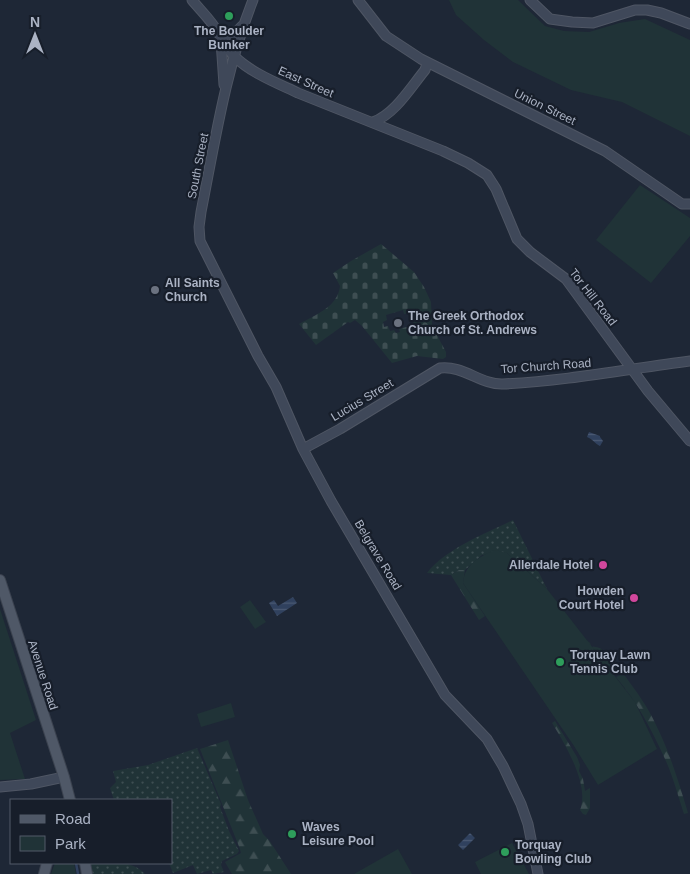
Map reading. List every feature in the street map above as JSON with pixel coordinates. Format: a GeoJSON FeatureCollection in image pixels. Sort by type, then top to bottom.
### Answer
{"type":"FeatureCollection","features":[{"type":"Feature","properties":{"kind":"main road","name":"Avenue Road"},"geometry":{"type":"LineString","coordinates":[[0,580],[64,777]]}},
{"type":"Feature","properties":{"kind":"main road"},"geometry":{"type":"LineString","coordinates":[[64,777],[64,799]]}},
{"type":"Feature","properties":{"kind":"main road"},"geometry":{"type":"LineString","coordinates":[[64,777],[70,799]]}},
{"type":"Feature","properties":{"kind":"street"},"geometry":{"type":"LineString","coordinates":[[192,0],[234,56]]}},
{"type":"Feature","properties":{"kind":"street","name":"South Street"},"geometry":{"type":"LineString","coordinates":[[200,241],[201,212],[224,95],[244,23],[253,0]]}},
{"type":"Feature","properties":{"kind":"street","name":"Union Street"},"geometry":{"type":"LineString","coordinates":[[358,0],[386,36],[427,63],[606,151],[682,204],[690,204]]}},
{"type":"Feature","properties":{"kind":"street"},"geometry":{"type":"LineString","coordinates":[[530,0],[550,19],[593,23],[635,10],[647,10],[690,24]]}},
{"type":"Feature","properties":{"kind":"street"},"geometry":{"type":"LineString","coordinates":[[220,37],[237,32],[244,23]]}},
{"type":"Feature","properties":{"kind":"street","name":"South Street"},"geometry":{"type":"LineString","coordinates":[[220,37],[224,95]]}},
{"type":"Feature","properties":{"kind":"street","name":"East Street"},"geometry":{"type":"LineString","coordinates":[[234,56],[249,68],[275,82],[373,122]]}},
{"type":"Feature","properties":{"kind":"street"},"geometry":{"type":"LineString","coordinates":[[373,122],[385,116],[392,109],[425,70],[427,63]]}},
{"type":"Feature","properties":{"kind":"street","name":"Tor Hill Road"},"geometry":{"type":"LineString","coordinates":[[373,122],[451,155],[487,175],[496,189],[517,239],[530,252],[566,279],[632,370],[690,441]]}},
{"type":"Feature","properties":{"kind":"street","name":"Belgrave Road"},"geometry":{"type":"LineString","coordinates":[[200,241],[258,356],[276,387],[303,449],[331,502],[445,695],[487,740],[503,766],[528,824],[538,874]]}},
{"type":"Feature","properties":{"kind":"street"},"geometry":{"type":"LineString","coordinates":[[632,370],[690,361]]}},
{"type":"Feature","properties":{"kind":"street","name":"Tor Church Road"},"geometry":{"type":"LineString","coordinates":[[434,371],[450,368],[500,384],[632,370]]}},
{"type":"Feature","properties":{"kind":"street","name":"Lucius Street"},"geometry":{"type":"LineString","coordinates":[[303,449],[340,429],[434,371]]}},
{"type":"Feature","properties":{"kind":"street"},"geometry":{"type":"LineString","coordinates":[[0,788],[64,777]]}},
{"type":"Feature","properties":{"kind":"green space"},"geometry":{"type":"Polygon","coordinates":[[[449,0],[518,0],[545,26],[564,31],[589,32],[619,23],[645,19],[690,40],[690,136],[622,102],[571,90],[513,62],[456,15],[449,0]]]}},
{"type":"Feature","properties":{"kind":"green space"},"geometry":{"type":"Polygon","coordinates":[[[640,185],[690,218],[690,236],[651,283],[596,240],[640,185]]]}},
{"type":"Feature","properties":{"kind":"green space"},"geometry":{"type":"Polygon","coordinates":[[[381,244],[414,272],[431,302],[432,326],[446,352],[446,357],[443,359],[417,356],[392,363],[355,320],[350,323],[348,322],[316,345],[299,324],[325,310],[335,300],[340,286],[333,273],[381,244]],[[403,310],[386,315],[387,320],[383,322],[384,327],[388,326],[390,331],[394,330],[396,333],[400,332],[399,329],[414,325],[411,313],[404,314],[403,310]]]}},
{"type":"Feature","properties":{"kind":"green space"},"geometry":{"type":"Polygon","coordinates":[[[513,520],[547,589],[507,553],[482,555],[465,570],[459,570],[451,575],[427,573],[444,556],[455,549],[513,520]]]}},
{"type":"Feature","properties":{"kind":"green space","name":"Torquay Lawn Tennis Club"},"geometry":{"type":"Polygon","coordinates":[[[495,550],[507,553],[547,589],[635,702],[657,749],[598,785],[574,746],[463,583],[466,571],[470,566],[479,558],[495,550]]]}},
{"type":"Feature","properties":{"kind":"green space"},"geometry":{"type":"Polygon","coordinates":[[[459,570],[465,570],[463,583],[485,616],[479,620],[451,575],[459,570]]]}},
{"type":"Feature","properties":{"kind":"green space"},"geometry":{"type":"Polygon","coordinates":[[[250,600],[266,622],[255,629],[240,607],[250,600]]]}},
{"type":"Feature","properties":{"kind":"green space"},"geometry":{"type":"Polygon","coordinates":[[[0,609],[36,720],[10,733],[25,779],[0,780],[0,609]]]}},
{"type":"Feature","properties":{"kind":"green space"},"geometry":{"type":"Polygon","coordinates":[[[584,638],[590,643],[591,647],[599,648],[605,652],[617,665],[617,670],[614,674],[606,676],[584,638]]]}},
{"type":"Feature","properties":{"kind":"green space"},"geometry":{"type":"Polygon","coordinates":[[[625,676],[653,718],[670,757],[688,813],[684,814],[668,766],[649,727],[631,696],[616,677],[625,676]]]}},
{"type":"Feature","properties":{"kind":"green space"},"geometry":{"type":"Polygon","coordinates":[[[231,703],[235,717],[201,727],[197,714],[231,703]]]}},
{"type":"Feature","properties":{"kind":"green space"},"geometry":{"type":"Polygon","coordinates":[[[555,721],[577,757],[585,791],[590,788],[590,808],[586,815],[580,810],[582,789],[579,777],[569,753],[552,723],[555,721]]]}},
{"type":"Feature","properties":{"kind":"green space"},"geometry":{"type":"Polygon","coordinates":[[[228,740],[248,800],[263,834],[291,874],[232,874],[225,862],[241,853],[200,749],[228,740]]]}},
{"type":"Feature","properties":{"kind":"green space"},"geometry":{"type":"Polygon","coordinates":[[[197,748],[221,804],[220,807],[229,831],[239,851],[237,854],[222,861],[221,865],[224,872],[213,874],[211,870],[197,874],[193,865],[173,873],[169,864],[172,864],[172,799],[114,799],[110,788],[116,782],[113,771],[148,765],[197,748]]]}},
{"type":"Feature","properties":{"kind":"green space","name":"Torquay Bowling Club"},"geometry":{"type":"Polygon","coordinates":[[[512,843],[529,874],[481,874],[475,862],[512,843]]]}},
{"type":"Feature","properties":{"kind":"green space"},"geometry":{"type":"Polygon","coordinates":[[[398,849],[412,874],[354,874],[398,849]]]}},
{"type":"Feature","properties":{"kind":"green space"},"geometry":{"type":"Polygon","coordinates":[[[55,864],[74,864],[76,874],[51,874],[55,864]]]}},
{"type":"Feature","properties":{"kind":"green space"},"geometry":{"type":"Polygon","coordinates":[[[85,864],[127,864],[145,874],[87,874],[85,864]]]}},
{"type":"Feature","properties":{"kind":"water"},"geometry":{"type":"Polygon","coordinates":[[[589,432],[600,436],[603,441],[600,446],[587,437],[589,432]]]}},
{"type":"Feature","properties":{"kind":"water"},"geometry":{"type":"Polygon","coordinates":[[[293,597],[297,603],[277,616],[269,603],[274,600],[278,606],[293,597]]]}},
{"type":"Feature","properties":{"kind":"water"},"geometry":{"type":"Polygon","coordinates":[[[470,833],[475,838],[463,850],[458,845],[470,833]]]}},
{"type":"Feature","properties":{"kind":"waterway"},"geometry":{"type":"LineString","coordinates":[[76,864],[78,874]]}},
{"type":"Feature","properties":{"kind":"place","name":"The Boulder Bunker"},"geometry":{"type":"Point","coordinates":[229,16]}},
{"type":"Feature","properties":{"kind":"place","name":"All Saints Church"},"geometry":{"type":"Point","coordinates":[155,290]}},
{"type":"Feature","properties":{"kind":"place","name":"The Greek Orthodox Church of St. Andrews"},"geometry":{"type":"Point","coordinates":[398,323]}},
{"type":"Feature","properties":{"kind":"place","name":"Allerdale Hotel"},"geometry":{"type":"Point","coordinates":[603,565]}},
{"type":"Feature","properties":{"kind":"place","name":"Howden Court Hotel"},"geometry":{"type":"Point","coordinates":[634,598]}},
{"type":"Feature","properties":{"kind":"place","name":"Torquay Lawn Tennis Club"},"geometry":{"type":"Point","coordinates":[560,662]}},
{"type":"Feature","properties":{"kind":"place","name":"Waves Leisure Pool"},"geometry":{"type":"Point","coordinates":[292,834]}},
{"type":"Feature","properties":{"kind":"place","name":"Torquay Bowling Club"},"geometry":{"type":"Point","coordinates":[505,852]}}]}
